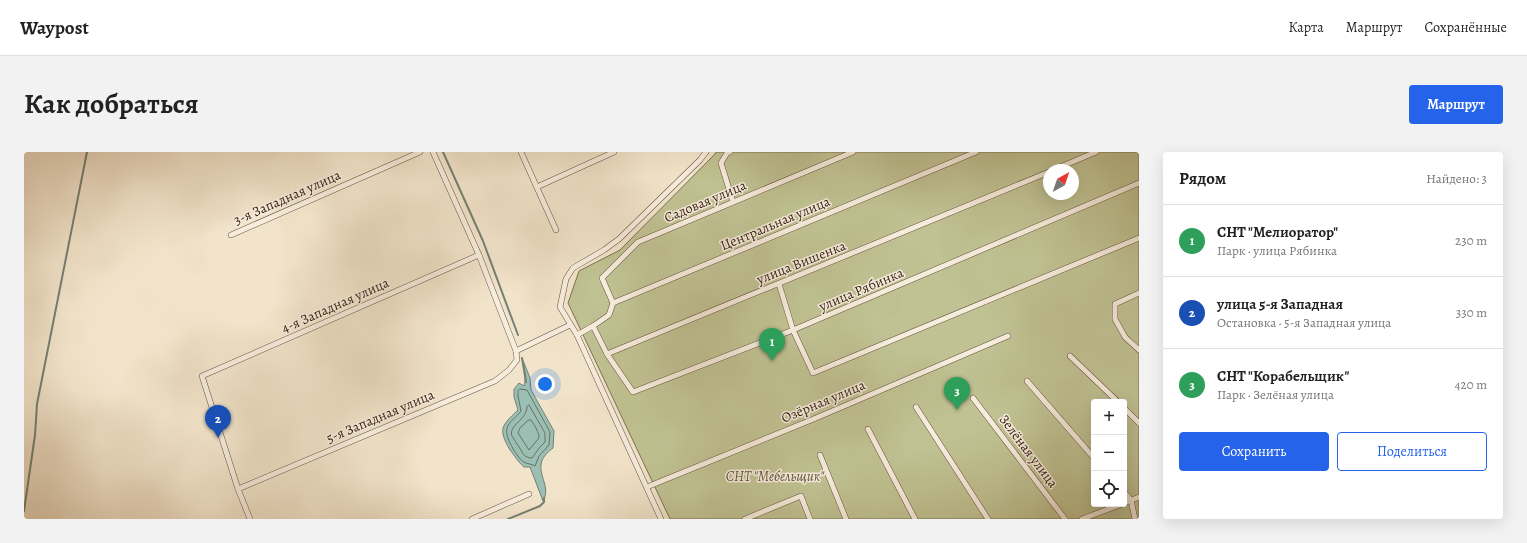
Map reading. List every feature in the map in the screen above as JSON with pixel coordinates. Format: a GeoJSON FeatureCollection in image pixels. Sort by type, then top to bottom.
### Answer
{"type":"FeatureCollection","features":[{"type":"Feature","properties":{"kind":"street","name":"3-я Западная улица"},"geometry":{"type":"LineString","coordinates":[[231,235],[420,152]]}},
{"type":"Feature","properties":{"kind":"street"},"geometry":{"type":"LineString","coordinates":[[433,152],[479,255],[516,351],[570,325]]}},
{"type":"Feature","properties":{"kind":"street"},"geometry":{"type":"LineString","coordinates":[[521,152],[556,230]]}},
{"type":"Feature","properties":{"kind":"street"},"geometry":{"type":"LineString","coordinates":[[537,187],[614,152]]}},
{"type":"Feature","properties":{"kind":"street"},"geometry":{"type":"LineString","coordinates":[[661,519],[577,335],[560,307],[566,279],[573,268],[604,250],[619,239],[700,160],[706,152]]}},
{"type":"Feature","properties":{"kind":"street"},"geometry":{"type":"LineString","coordinates":[[728,152],[721,163],[733,202]]}},
{"type":"Feature","properties":{"kind":"street","name":"Садовая улица"},"geometry":{"type":"LineString","coordinates":[[614,303],[602,278],[638,242],[853,152]]}},
{"type":"Feature","properties":{"kind":"street","name":"Центральная улица"},"geometry":{"type":"LineString","coordinates":[[614,303],[976,152]]}},
{"type":"Feature","properties":{"kind":"street"},"geometry":{"type":"LineString","coordinates":[[1067,164],[1096,152]]}},
{"type":"Feature","properties":{"kind":"street","name":"улица Вишенка"},"geometry":{"type":"LineString","coordinates":[[607,354],[1043,174]]}},
{"type":"Feature","properties":{"kind":"street","name":"улица Рябинка"},"geometry":{"type":"LineString","coordinates":[[607,354],[633,392],[793,330],[1139,183]]}},
{"type":"Feature","properties":{"kind":"street"},"geometry":{"type":"LineString","coordinates":[[779,284],[793,330],[813,373],[1139,238]]}},
{"type":"Feature","properties":{"kind":"street","name":"4-я Западная улица"},"geometry":{"type":"LineString","coordinates":[[238,488],[202,376],[479,255]]}},
{"type":"Feature","properties":{"kind":"street"},"geometry":{"type":"LineString","coordinates":[[1139,293],[1115,304],[1115,320],[1125,337],[1139,350]]}},
{"type":"Feature","properties":{"kind":"street"},"geometry":{"type":"LineString","coordinates":[[577,335],[609,315],[614,303]]}},
{"type":"Feature","properties":{"kind":"street"},"geometry":{"type":"LineString","coordinates":[[593,326],[607,354]]}},
{"type":"Feature","properties":{"kind":"street","name":"Озёрная улица"},"geometry":{"type":"LineString","coordinates":[[647,487],[816,418],[1008,336]]}},
{"type":"Feature","properties":{"kind":"street","name":"5-я Западная улица"},"geometry":{"type":"LineString","coordinates":[[238,488],[495,380],[510,370],[517,360],[516,351]]}},
{"type":"Feature","properties":{"kind":"street"},"geometry":{"type":"LineString","coordinates":[[1070,356],[1115,399]]}},
{"type":"Feature","properties":{"kind":"street"},"geometry":{"type":"LineString","coordinates":[[1027,382],[1091,455]]}},
{"type":"Feature","properties":{"kind":"street","name":"Зелёная улица"},"geometry":{"type":"LineString","coordinates":[[973,398],[1064,519]]}},
{"type":"Feature","properties":{"kind":"street"},"geometry":{"type":"LineString","coordinates":[[916,407],[988,519]]}},
{"type":"Feature","properties":{"kind":"street"},"geometry":{"type":"LineString","coordinates":[[1127,411],[1139,423]]}},
{"type":"Feature","properties":{"kind":"street"},"geometry":{"type":"LineString","coordinates":[[868,429],[915,519]]}},
{"type":"Feature","properties":{"kind":"street"},"geometry":{"type":"LineString","coordinates":[[820,455],[846,519]]}},
{"type":"Feature","properties":{"kind":"street"},"geometry":{"type":"LineString","coordinates":[[238,488],[250,519]]}},
{"type":"Feature","properties":{"kind":"street"},"geometry":{"type":"LineString","coordinates":[[472,519],[529,494]]}},
{"type":"Feature","properties":{"kind":"street"},"geometry":{"type":"LineString","coordinates":[[1127,495],[1131,500],[1135,519]]}},
{"type":"Feature","properties":{"kind":"street"},"geometry":{"type":"LineString","coordinates":[[748,518],[801,496],[810,519]]}},
{"type":"Feature","properties":{"kind":"street"},"geometry":{"type":"LineString","coordinates":[[1127,502],[1139,497]]}},
{"type":"Feature","properties":{"kind":"street"},"geometry":{"type":"LineString","coordinates":[[1082,519],[1115,507]]}},
{"type":"Feature","properties":{"kind":"green space","name":"СНТ \"Мебельщик\""},"geometry":{"type":"Polygon","coordinates":[[[716,152],[1139,152],[1139,519],[670,519],[568,303],[579,271],[620,250],[716,152]]]}},
{"type":"Feature","properties":{"kind":"water"},"geometry":{"type":"Polygon","coordinates":[[[522,358],[530,378],[531,390],[554,431],[553,448],[545,455],[541,468],[545,488],[543,501],[530,467],[524,467],[518,461],[506,443],[503,432],[505,424],[518,410],[514,397],[514,389],[519,383],[524,386],[525,375],[522,358]]]}},
{"type":"Feature","properties":{"kind":"waterway"},"geometry":{"type":"LineString","coordinates":[[24,511],[35,435],[37,404],[87,152]]}},
{"type":"Feature","properties":{"kind":"waterway"},"geometry":{"type":"LineString","coordinates":[[443,152],[483,241],[518,335]]}},
{"type":"Feature","properties":{"kind":"waterway"},"geometry":{"type":"LineString","coordinates":[[522,358],[526,382]]}},
{"type":"Feature","properties":{"kind":"waterway"},"geometry":{"type":"LineString","coordinates":[[508,519],[540,506],[544,502],[544,498]]}},
{"type":"Feature","properties":{"kind":"place","name":"СНТ \"Мелиоратор\""},"geometry":{"type":"Point","coordinates":[772,361]}},
{"type":"Feature","properties":{"kind":"place","name":"СНТ \"Корабельщик\""},"geometry":{"type":"Point","coordinates":[957,410]}},
{"type":"Feature","properties":{"kind":"place","name":"улица 5-я Западная"},"geometry":{"type":"Point","coordinates":[218,438]}}]}
